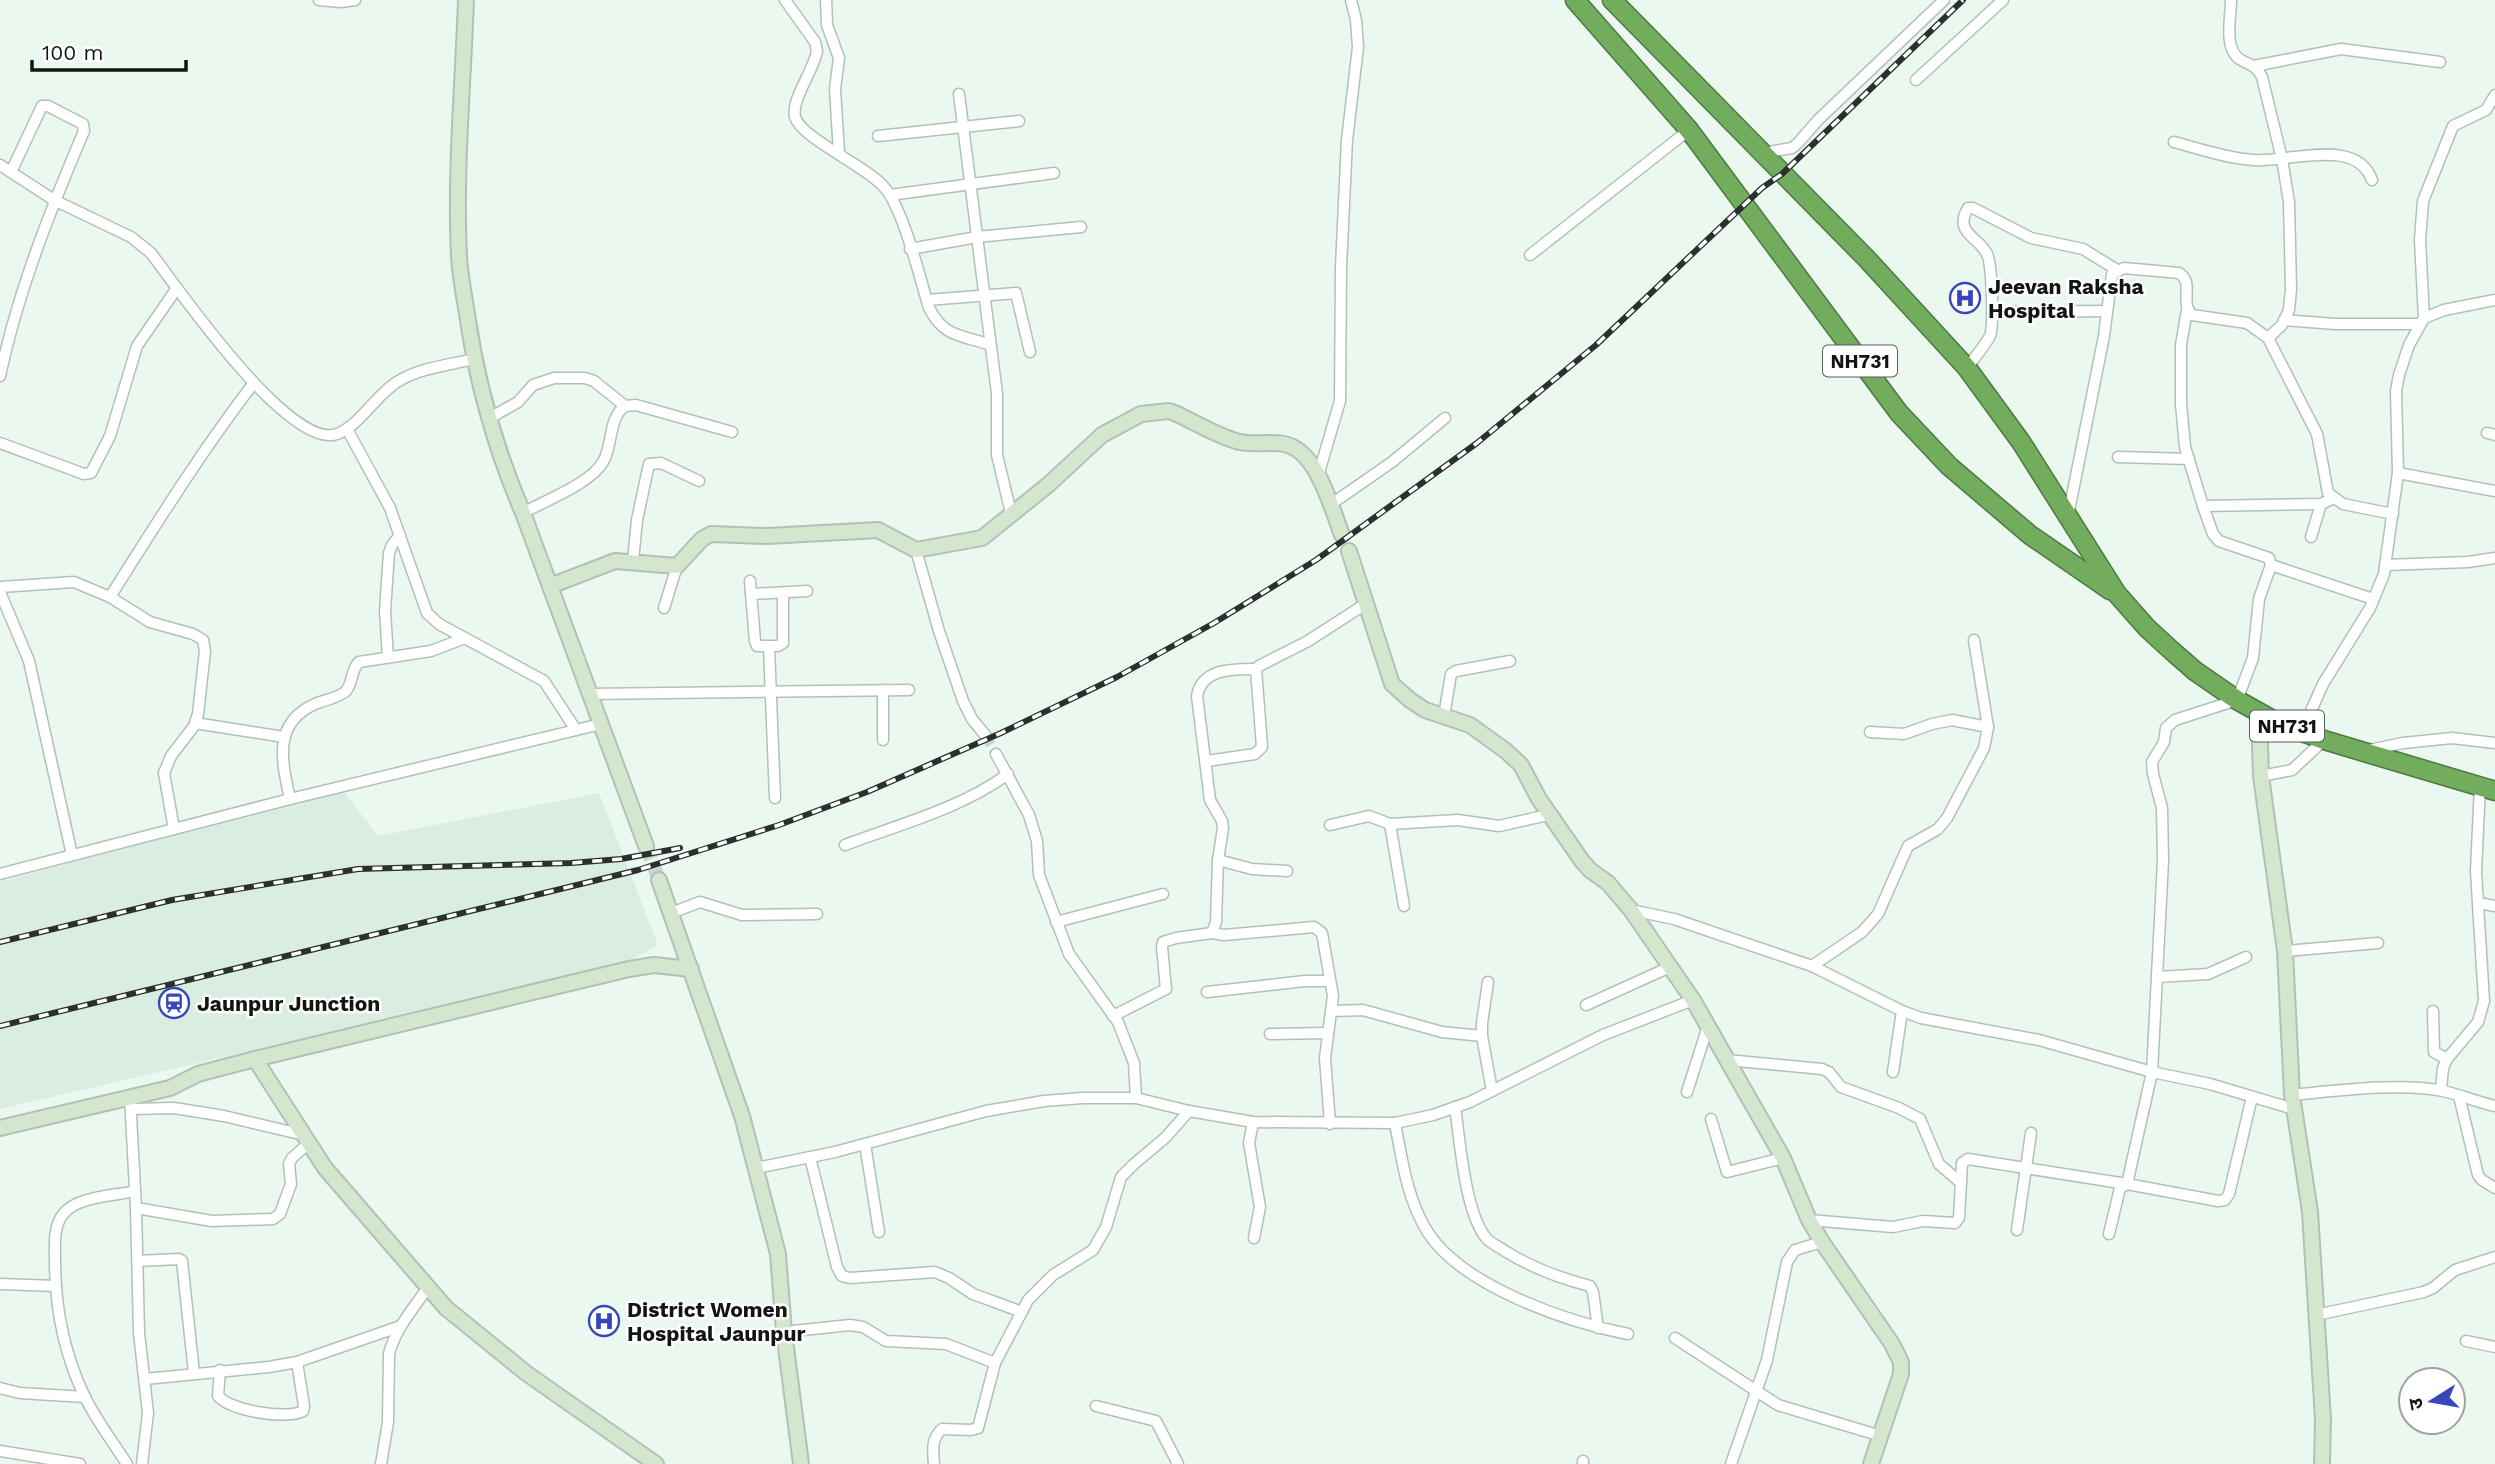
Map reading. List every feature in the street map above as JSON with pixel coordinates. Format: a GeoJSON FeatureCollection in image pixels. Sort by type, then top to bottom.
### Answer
{"type":"FeatureCollection","features":[{"type":"Feature","properties":{"kind":"highway","name":"NH731"},"geometry":{"type":"LineString","coordinates":[[1575,0],[1689,131],[1899,413],[1949,466],[2030,535],[2117,594]]}},
{"type":"Feature","properties":{"kind":"highway","name":"NH731"},"geometry":{"type":"LineString","coordinates":[[1612,0],[1874,266],[1967,368],[2021,442],[2117,594],[2171,650],[2237,701],[2302,732],[2487,789]]}},
{"type":"Feature","properties":{"kind":"street"},"geometry":{"type":"LineString","coordinates":[[319,0],[355,0]]}},
{"type":"Feature","properties":{"kind":"street"},"geometry":{"type":"LineString","coordinates":[[466,0],[458,217],[459,259],[474,359],[488,419],[506,472],[646,846]]}},
{"type":"Feature","properties":{"kind":"street"},"geometry":{"type":"LineString","coordinates":[[785,0],[815,42],[817,51],[797,101],[796,120],[807,132],[870,174],[890,195],[900,216],[935,320],[943,329],[991,347]]}},
{"type":"Feature","properties":{"kind":"street"},"geometry":{"type":"LineString","coordinates":[[826,0],[827,25],[840,63],[835,89],[839,153]]}},
{"type":"Feature","properties":{"kind":"street"},"geometry":{"type":"LineString","coordinates":[[1318,476],[1340,401],[1341,267],[1346,165],[1358,47],[1351,0]]}},
{"type":"Feature","properties":{"kind":"street"},"geometry":{"type":"LineString","coordinates":[[1763,153],[1787,149],[1798,144],[1828,111],[1944,0]]}},
{"type":"Feature","properties":{"kind":"street"},"geometry":{"type":"LineString","coordinates":[[1916,80],[2003,0]]}},
{"type":"Feature","properties":{"kind":"street"},"geometry":{"type":"LineString","coordinates":[[2231,0],[2232,50],[2238,59],[2254,66],[2262,77],[2282,159],[2289,202],[2289,310],[2268,338]]}},
{"type":"Feature","properties":{"kind":"street"},"geometry":{"type":"LineString","coordinates":[[815,42],[837,52]]}},
{"type":"Feature","properties":{"kind":"street"},"geometry":{"type":"LineString","coordinates":[[2254,66],[2341,49],[2440,62]]}},
{"type":"Feature","properties":{"kind":"street"},"geometry":{"type":"LineString","coordinates":[[958,94],[995,376],[997,455],[1011,513]]}},
{"type":"Feature","properties":{"kind":"street"},"geometry":{"type":"LineString","coordinates":[[2302,732],[2323,684],[2373,600],[2385,565],[2398,472],[2396,391],[2399,375],[2421,321],[2420,240],[2423,201],[2453,126],[2486,110],[2495,95]]}},
{"type":"Feature","properties":{"kind":"street"},"geometry":{"type":"LineString","coordinates":[[1,368],[29,269],[54,200],[84,131],[83,124],[48,106],[42,106],[11,172]]}},
{"type":"Feature","properties":{"kind":"street"},"geometry":{"type":"LineString","coordinates":[[878,136],[1019,121]]}},
{"type":"Feature","properties":{"kind":"street"},"geometry":{"type":"LineString","coordinates":[[1530,255],[1689,131]]}},
{"type":"Feature","properties":{"kind":"street"},"geometry":{"type":"LineString","coordinates":[[2174,142],[2249,160],[2337,155],[2360,162],[2372,180]]}},
{"type":"Feature","properties":{"kind":"street"},"geometry":{"type":"LineString","coordinates":[[0,165],[54,200],[131,237],[151,253],[253,384],[298,425],[309,431],[329,436],[347,429],[397,382],[428,370],[474,359]]}},
{"type":"Feature","properties":{"kind":"street"},"geometry":{"type":"LineString","coordinates":[[890,195],[1054,173]]}},
{"type":"Feature","properties":{"kind":"street"},"geometry":{"type":"LineString","coordinates":[[1967,368],[1989,337],[1993,312],[1987,254],[1965,230],[1968,208],[1973,208],[2031,238],[2083,249],[2117,270]]}},
{"type":"Feature","properties":{"kind":"street"},"geometry":{"type":"LineString","coordinates":[[911,249],[977,237],[1081,227]]}},
{"type":"Feature","properties":{"kind":"street"},"geometry":{"type":"LineString","coordinates":[[2068,517],[2112,274],[2124,268],[2179,273],[2185,277],[2187,283],[2187,310],[2181,345],[2181,404],[2189,459],[2203,506],[2213,534],[2219,541],[2269,558],[2271,565],[2259,599],[2253,658],[2237,701],[2175,720],[2166,728],[2164,742],[2152,762],[2162,808],[2163,860],[2152,1072],[2127,1184],[2120,1188],[2109,1234]]}},
{"type":"Feature","properties":{"kind":"street"},"geometry":{"type":"LineString","coordinates":[[0,443],[84,474],[91,473],[110,436],[137,346],[177,288]]}},
{"type":"Feature","properties":{"kind":"street"},"geometry":{"type":"LineString","coordinates":[[927,300],[1016,293],[1030,352]]}},
{"type":"Feature","properties":{"kind":"street"},"geometry":{"type":"LineString","coordinates":[[2284,320],[2345,324],[2421,321],[2444,310],[2495,300]]}},
{"type":"Feature","properties":{"kind":"street"},"geometry":{"type":"LineString","coordinates":[[2187,310],[2192,315],[2247,323],[2268,338],[2317,434],[2325,485],[2334,498],[2343,504],[2393,514]]}},
{"type":"Feature","properties":{"kind":"street"},"geometry":{"type":"LineString","coordinates":[[1993,312],[2107,311]]}},
{"type":"Feature","properties":{"kind":"street"},"geometry":{"type":"LineString","coordinates":[[488,419],[518,402],[533,385],[554,378],[585,378],[594,381],[625,406]]}},
{"type":"Feature","properties":{"kind":"street"},"geometry":{"type":"LineString","coordinates":[[110,597],[183,481],[253,384]]}},
{"type":"Feature","properties":{"kind":"street"},"geometry":{"type":"LineString","coordinates":[[523,513],[596,472],[605,459],[617,415],[625,406],[636,405],[732,432]]}},
{"type":"Feature","properties":{"kind":"street"},"geometry":{"type":"LineString","coordinates":[[664,608],[677,566],[702,539],[711,534],[767,536],[877,530],[916,550],[982,538],[993,532],[1011,513],[1048,485],[1102,435],[1150,412],[1169,411],[1238,442],[1281,443],[1296,447],[1306,454],[1318,476],[1342,535]]}},
{"type":"Feature","properties":{"kind":"street"},"geometry":{"type":"LineString","coordinates":[[1330,505],[1392,462],[1445,418]]}},
{"type":"Feature","properties":{"kind":"street"},"geometry":{"type":"LineString","coordinates":[[347,429],[380,488],[400,535],[427,613],[439,624],[544,681],[576,730]]}},
{"type":"Feature","properties":{"kind":"street"},"geometry":{"type":"LineString","coordinates":[[2118,457],[2189,459]]}},
{"type":"Feature","properties":{"kind":"street"},"geometry":{"type":"LineString","coordinates":[[633,562],[638,511],[649,464],[661,463],[699,481]]}},
{"type":"Feature","properties":{"kind":"street"},"geometry":{"type":"LineString","coordinates":[[2398,472],[2495,491]]}},
{"type":"Feature","properties":{"kind":"street"},"geometry":{"type":"LineString","coordinates":[[2203,506],[2321,504],[2334,498]]}},
{"type":"Feature","properties":{"kind":"street"},"geometry":{"type":"LineString","coordinates":[[2311,537],[2321,504]]}},
{"type":"Feature","properties":{"kind":"street"},"geometry":{"type":"LineString","coordinates":[[388,657],[385,611],[389,553],[400,535]]}},
{"type":"Feature","properties":{"kind":"street"},"geometry":{"type":"LineString","coordinates":[[916,550],[939,631],[963,701],[972,719],[986,736]]}},
{"type":"Feature","properties":{"kind":"street"},"geometry":{"type":"LineString","coordinates":[[1349,551],[1392,684],[1425,710],[1471,725],[1521,765],[1539,799],[1590,870],[1603,879],[1631,910],[1708,1026],[1783,1158],[1809,1220],[1822,1242],[1892,1344],[1901,1362],[1899,1386],[1871,1464]]}},
{"type":"Feature","properties":{"kind":"street"},"geometry":{"type":"LineString","coordinates":[[2385,565],[2468,562],[2495,558]]}},
{"type":"Feature","properties":{"kind":"street"},"geometry":{"type":"LineString","coordinates":[[550,586],[615,561],[677,566]]}},
{"type":"Feature","properties":{"kind":"street"},"geometry":{"type":"LineString","coordinates":[[2271,565],[2373,600]]}},
{"type":"Feature","properties":{"kind":"street"},"geometry":{"type":"LineString","coordinates":[[750,580],[755,643],[759,647],[781,645],[784,641],[783,593]]}},
{"type":"Feature","properties":{"kind":"street"},"geometry":{"type":"LineString","coordinates":[[0,587],[74,582],[110,597],[150,622],[193,634],[203,640],[205,651],[195,723],[171,756],[164,773],[174,829]]}},
{"type":"Feature","properties":{"kind":"street"},"geometry":{"type":"LineString","coordinates":[[751,594],[807,590]]}},
{"type":"Feature","properties":{"kind":"street"},"geometry":{"type":"LineString","coordinates":[[0,592],[29,661],[72,855]]}},
{"type":"Feature","properties":{"kind":"street"},"geometry":{"type":"LineString","coordinates":[[1212,933],[1216,922],[1222,821],[1210,800],[1197,696],[1199,687],[1223,669],[1256,669],[1367,603]]}},
{"type":"Feature","properties":{"kind":"street"},"geometry":{"type":"LineString","coordinates":[[290,799],[282,765],[284,737],[297,716],[307,708],[344,693],[357,663],[431,651],[465,638]]}},
{"type":"Feature","properties":{"kind":"street"},"geometry":{"type":"LineString","coordinates":[[1812,966],[1862,932],[1878,914],[1908,846],[1938,829],[1947,818],[1984,748],[1988,727],[1974,640]]}},
{"type":"Feature","properties":{"kind":"street"},"geometry":{"type":"LineString","coordinates":[[769,647],[775,798]]}},
{"type":"Feature","properties":{"kind":"street"},"geometry":{"type":"LineString","coordinates":[[1444,716],[1451,674],[1510,661]]}},
{"type":"Feature","properties":{"kind":"street"},"geometry":{"type":"LineString","coordinates":[[1207,761],[1255,754],[1262,747],[1256,669]]}},
{"type":"Feature","properties":{"kind":"street"},"geometry":{"type":"LineString","coordinates":[[883,690],[883,740]]}},
{"type":"Feature","properties":{"kind":"street"},"geometry":{"type":"LineString","coordinates":[[590,694],[908,690]]}},
{"type":"Feature","properties":{"kind":"street"},"geometry":{"type":"LineString","coordinates":[[2259,713],[2261,776],[2285,951],[2293,1102],[2310,1212],[2323,1419],[2322,1464]]}},
{"type":"Feature","properties":{"kind":"street"},"geometry":{"type":"LineString","coordinates":[[1870,732],[1904,734],[1952,720],[1988,727]]}},
{"type":"Feature","properties":{"kind":"street"},"geometry":{"type":"LineString","coordinates":[[195,723],[284,737]]}},
{"type":"Feature","properties":{"kind":"street"},"geometry":{"type":"LineString","coordinates":[[0,874],[290,799],[601,724]]}},
{"type":"Feature","properties":{"kind":"street"},"geometry":{"type":"LineString","coordinates":[[2361,751],[2452,738],[2495,743]]}},
{"type":"Feature","properties":{"kind":"street"},"geometry":{"type":"LineString","coordinates":[[2261,776],[2292,770],[2324,740]]}},
{"type":"Feature","properties":{"kind":"street"},"geometry":{"type":"LineString","coordinates":[[996,754],[1029,815],[1037,841],[1039,875],[1056,922],[1075,964],[1114,1016],[1134,1063],[1136,1098]]}},
{"type":"Feature","properties":{"kind":"street"},"geometry":{"type":"LineString","coordinates":[[845,845],[961,802],[986,790],[1008,774]]}},
{"type":"Feature","properties":{"kind":"street"},"geometry":{"type":"LineString","coordinates":[[2441,1090],[2443,1068],[2447,1059],[2478,1022],[2484,1001],[2476,871],[2487,789]]}},
{"type":"Feature","properties":{"kind":"street"},"geometry":{"type":"LineString","coordinates":[[1330,825],[1369,816],[1390,824],[1458,820],[1499,827],[1552,814]]}},
{"type":"Feature","properties":{"kind":"street"},"geometry":{"type":"LineString","coordinates":[[1390,824],[1404,906]]}},
{"type":"Feature","properties":{"kind":"street"},"geometry":{"type":"LineString","coordinates":[[1218,860],[1252,869],[1287,872]]}},
{"type":"Feature","properties":{"kind":"street"},"geometry":{"type":"LineString","coordinates":[[659,880],[742,1116],[778,1254],[784,1332],[801,1464]]}},
{"type":"Feature","properties":{"kind":"street"},"geometry":{"type":"LineString","coordinates":[[1056,922],[1163,894]]}},
{"type":"Feature","properties":{"kind":"street"},"geometry":{"type":"LineString","coordinates":[[671,913],[700,902],[742,915],[817,914]]}},
{"type":"Feature","properties":{"kind":"street"},"geometry":{"type":"LineString","coordinates":[[2479,903],[2495,906]]}},
{"type":"Feature","properties":{"kind":"street"},"geometry":{"type":"LineString","coordinates":[[1631,910],[1674,919],[1812,966],[1921,1018],[2039,1040],[2252,1097],[2293,1102],[2344,1090],[2441,1090],[2473,1102],[2495,1106]]}},
{"type":"Feature","properties":{"kind":"street"},"geometry":{"type":"LineString","coordinates":[[1114,1016],[1166,989],[1161,947],[1163,942],[1212,933],[1224,935],[1319,928],[1324,938],[1332,1012],[1325,1058],[1330,1124]]}},
{"type":"Feature","properties":{"kind":"street"},"geometry":{"type":"LineString","coordinates":[[2285,951],[2378,943]]}},
{"type":"Feature","properties":{"kind":"street"},"geometry":{"type":"LineString","coordinates":[[2157,977],[2208,974],[2246,957]]}},
{"type":"Feature","properties":{"kind":"street"},"geometry":{"type":"LineString","coordinates":[[0,1128],[130,1103],[198,1074],[629,969],[654,965],[691,969]]}},
{"type":"Feature","properties":{"kind":"street"},"geometry":{"type":"LineString","coordinates":[[1586,1004],[1670,967]]}},
{"type":"Feature","properties":{"kind":"street"},"geometry":{"type":"LineString","coordinates":[[1208,992],[1306,981],[1330,981]]}},
{"type":"Feature","properties":{"kind":"street"},"geometry":{"type":"LineString","coordinates":[[1488,982],[1482,1036],[1492,1091]]}},
{"type":"Feature","properties":{"kind":"street"},"geometry":{"type":"LineString","coordinates":[[756,1168],[865,1144],[1003,1107],[1082,1097],[1136,1098],[1253,1122],[1395,1123],[1455,1107],[1602,1035],[1693,1000]]}},
{"type":"Feature","properties":{"kind":"street"},"geometry":{"type":"LineString","coordinates":[[1332,1012],[1363,1010],[1442,1032],[1482,1036]]}},
{"type":"Feature","properties":{"kind":"street"},"geometry":{"type":"LineString","coordinates":[[1894,1072],[1902,1011]]}},
{"type":"Feature","properties":{"kind":"street"},"geometry":{"type":"LineString","coordinates":[[2433,1012],[2434,1052],[2447,1059]]}},
{"type":"Feature","properties":{"kind":"street"},"geometry":{"type":"LineString","coordinates":[[1687,1092],[1708,1026]]}},
{"type":"Feature","properties":{"kind":"street"},"geometry":{"type":"LineString","coordinates":[[1270,1034],[1328,1033]]}},
{"type":"Feature","properties":{"kind":"street"},"geometry":{"type":"LineString","coordinates":[[255,1059],[325,1168],[446,1308],[526,1373],[648,1462]]}},
{"type":"Feature","properties":{"kind":"street"},"geometry":{"type":"LineString","coordinates":[[1727,1060],[1822,1069],[1829,1072],[1842,1087],[1920,1119],[1939,1164],[1961,1183]]}},
{"type":"Feature","properties":{"kind":"street"},"geometry":{"type":"LineString","coordinates":[[2459,1096],[2478,1175],[2495,1188]]}},
{"type":"Feature","properties":{"kind":"street"},"geometry":{"type":"LineString","coordinates":[[1809,1220],[1893,1227],[1923,1221],[1955,1223],[1959,1218],[1962,1163],[1968,1158],[2218,1201],[2225,1200],[2229,1194],[2252,1097]]}},
{"type":"Feature","properties":{"kind":"street"},"geometry":{"type":"LineString","coordinates":[[130,1103],[212,1114],[306,1139]]}},
{"type":"Feature","properties":{"kind":"street"},"geometry":{"type":"LineString","coordinates":[[130,1103],[139,1333],[148,1413],[142,1464]]}},
{"type":"Feature","properties":{"kind":"street"},"geometry":{"type":"LineString","coordinates":[[1455,1107],[1468,1193],[1481,1230],[1488,1240],[1527,1265],[1562,1279],[1590,1286],[1598,1328]]}},
{"type":"Feature","properties":{"kind":"street"},"geometry":{"type":"LineString","coordinates":[[934,1464],[932,1445],[942,1429],[978,1428],[995,1363],[1022,1312],[1043,1283],[1093,1250],[1106,1227],[1121,1177],[1165,1138],[1189,1111]]}},
{"type":"Feature","properties":{"kind":"street"},"geometry":{"type":"LineString","coordinates":[[1711,1119],[1727,1172],[1783,1158]]}},
{"type":"Feature","properties":{"kind":"street"},"geometry":{"type":"LineString","coordinates":[[1253,1122],[1249,1143],[1260,1208],[1254,1238]]}},
{"type":"Feature","properties":{"kind":"street"},"geometry":{"type":"LineString","coordinates":[[1395,1123],[1406,1181],[1419,1216],[1437,1245],[1454,1261],[1482,1282],[1517,1298],[1577,1322],[1628,1334]]}},
{"type":"Feature","properties":{"kind":"street"},"geometry":{"type":"LineString","coordinates":[[2017,1230],[2031,1133]]}},
{"type":"Feature","properties":{"kind":"street"},"geometry":{"type":"LineString","coordinates":[[136,1208],[212,1221],[274,1219],[280,1214],[291,1184],[289,1164],[306,1139]]}},
{"type":"Feature","properties":{"kind":"street"},"geometry":{"type":"LineString","coordinates":[[865,1144],[879,1232]]}},
{"type":"Feature","properties":{"kind":"street"},"geometry":{"type":"LineString","coordinates":[[810,1157],[836,1267],[842,1276],[850,1278],[934,1272],[949,1278],[973,1294],[1022,1312]]}},
{"type":"Feature","properties":{"kind":"street"},"geometry":{"type":"LineString","coordinates":[[127,1464],[85,1396],[66,1350],[56,1286],[55,1237],[63,1214],[73,1206],[135,1191]]}},
{"type":"Feature","properties":{"kind":"street"},"geometry":{"type":"LineString","coordinates":[[1731,1464],[1766,1360],[1787,1262],[1795,1250],[1822,1242]]}},
{"type":"Feature","properties":{"kind":"street"},"geometry":{"type":"LineString","coordinates":[[2316,1315],[2424,1292],[2455,1270],[2495,1257]]}},
{"type":"Feature","properties":{"kind":"street"},"geometry":{"type":"LineString","coordinates":[[138,1261],[179,1258],[182,1261],[194,1373]]}},
{"type":"Feature","properties":{"kind":"street"},"geometry":{"type":"LineString","coordinates":[[0,1284],[56,1286]]}},
{"type":"Feature","properties":{"kind":"street"},"geometry":{"type":"LineString","coordinates":[[381,1464],[388,1422],[389,1354],[401,1326],[428,1287]]}},
{"type":"Feature","properties":{"kind":"street"},"geometry":{"type":"LineString","coordinates":[[784,1332],[850,1325],[863,1327],[886,1341],[946,1344],[995,1363]]}},
{"type":"Feature","properties":{"kind":"street"},"geometry":{"type":"LineString","coordinates":[[145,1379],[297,1362],[401,1326]]}},
{"type":"Feature","properties":{"kind":"street"},"geometry":{"type":"LineString","coordinates":[[1675,1338],[1786,1408],[1881,1436]]}},
{"type":"Feature","properties":{"kind":"street"},"geometry":{"type":"LineString","coordinates":[[2466,1341],[2495,1347]]}},
{"type":"Feature","properties":{"kind":"street"},"geometry":{"type":"LineString","coordinates":[[220,1370],[218,1396],[227,1404],[250,1411],[296,1414],[303,1411],[304,1406],[297,1362]]}},
{"type":"Feature","properties":{"kind":"street"},"geometry":{"type":"LineString","coordinates":[[0,1388],[20,1393],[85,1396]]}},
{"type":"Feature","properties":{"kind":"street"},"geometry":{"type":"LineString","coordinates":[[1096,1406],[1160,1427],[1178,1464]]}},
{"type":"Feature","properties":{"kind":"street"},"geometry":{"type":"LineString","coordinates":[[0,1451],[80,1464]]}},
{"type":"Feature","properties":{"kind":"shaded area"},"geometry":{"type":"Polygon","coordinates":[[[342,789],[378,836],[599,793],[658,945],[623,964],[0,1109],[0,882],[342,789]]]}},
{"type":"Feature","properties":{"kind":"tunnel"},"geometry":{"type":"LineString","coordinates":[[986,736],[996,754]]}},
{"type":"Feature","properties":{"kind":"tunnel"},"geometry":{"type":"LineString","coordinates":[[646,846],[659,880]]}},
{"type":"Feature","properties":{"kind":"railway"},"geometry":{"type":"LineString","coordinates":[[0,1026],[638,870],[779,825],[867,792],[1001,733],[1117,677],[1214,623],[1316,560],[1477,443],[1596,345],[1762,188],[1782,174],[1963,0]]}},
{"type":"Feature","properties":{"kind":"railway"},"geometry":{"type":"LineString","coordinates":[[0,942],[172,900],[358,869],[571,863],[621,859],[680,848]]}},
{"type":"Feature","properties":{"kind":"place","name":"Jeevan Raksha Hospital"},"geometry":{"type":"Point","coordinates":[1965,298]}},
{"type":"Feature","properties":{"kind":"place","name":"Jaunpur Junction"},"geometry":{"type":"Point","coordinates":[174,1003]}},
{"type":"Feature","properties":{"kind":"place","name":"District Women Hospital Jaunpur"},"geometry":{"type":"Point","coordinates":[604,1321]}}]}
